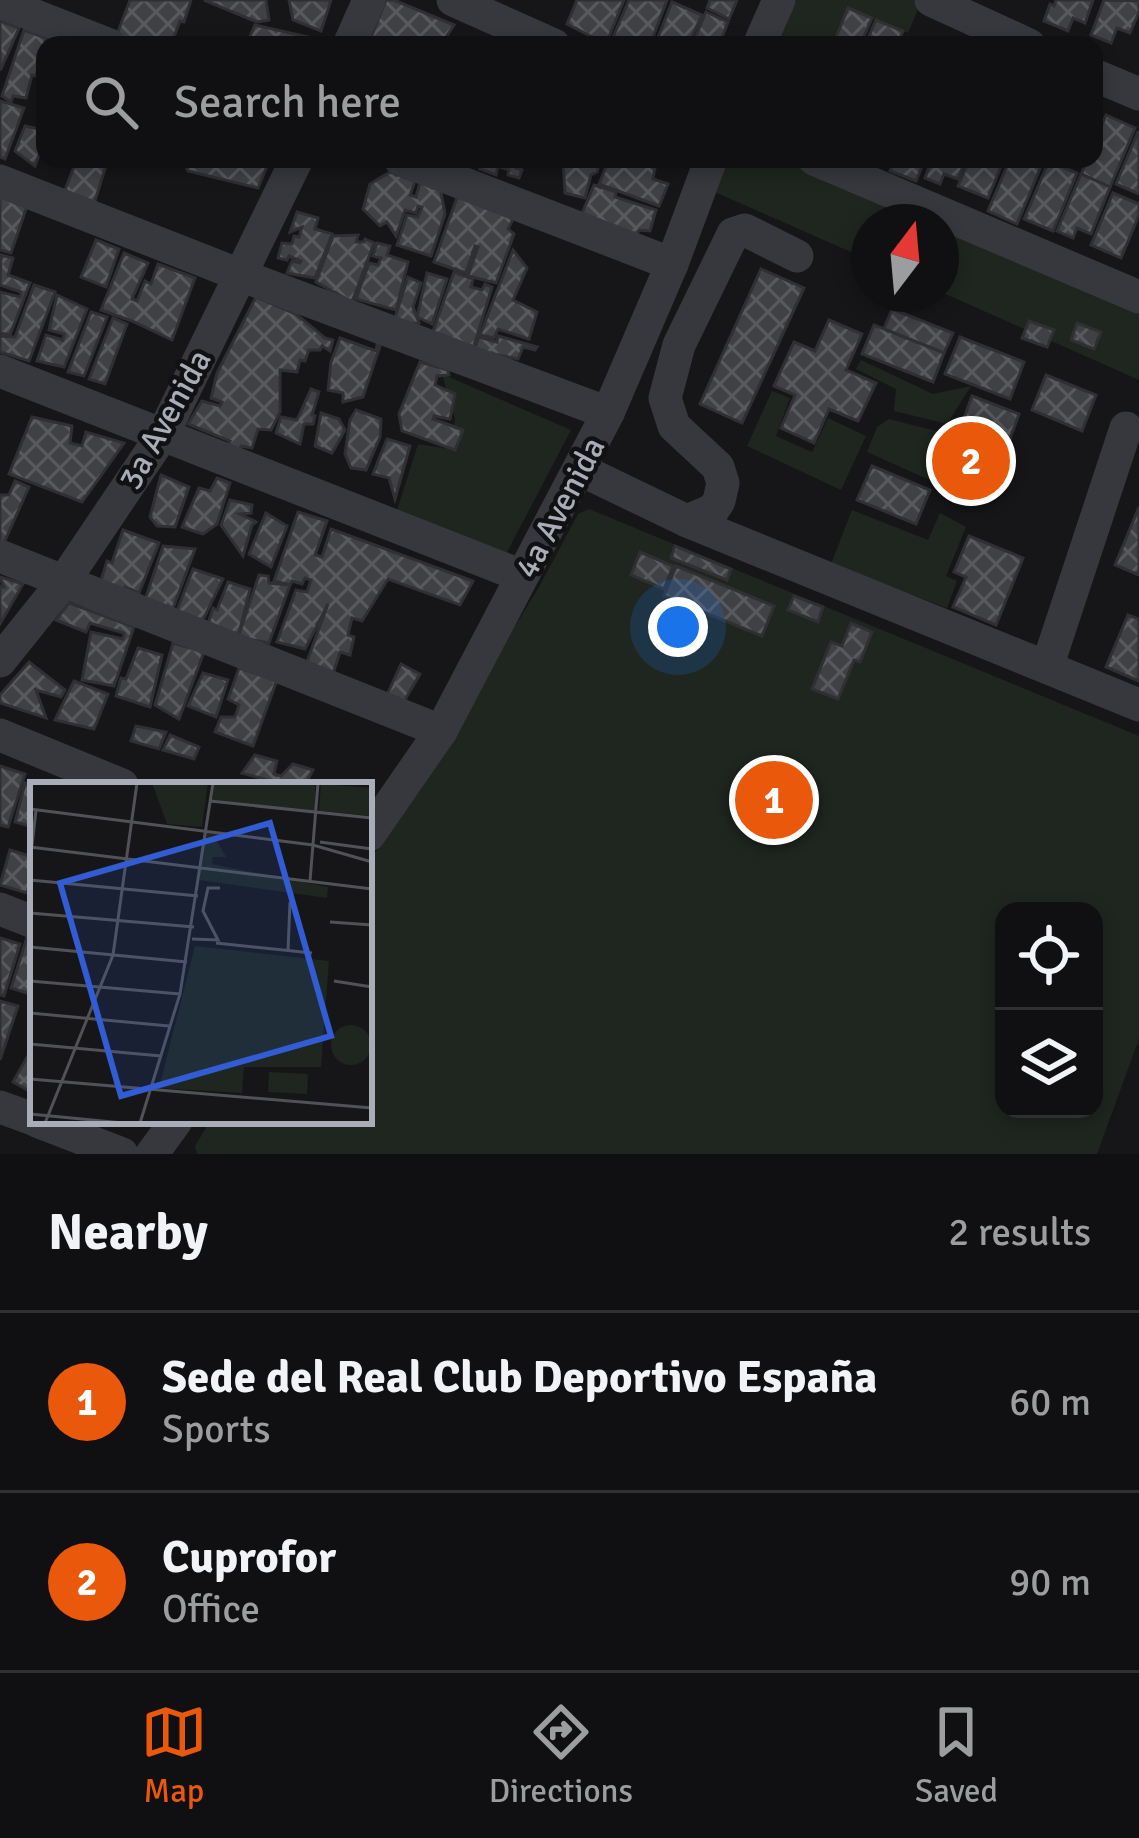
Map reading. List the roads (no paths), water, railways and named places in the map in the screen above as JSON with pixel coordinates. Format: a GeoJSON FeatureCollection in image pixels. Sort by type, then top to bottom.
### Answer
{"type":"FeatureCollection","features":[{"type":"Feature","properties":{"kind":"street"},"geometry":{"type":"LineString","coordinates":[[353,36],[369,0]]}},
{"type":"Feature","properties":{"kind":"street"},"geometry":{"type":"LineString","coordinates":[[453,0],[534,36]]}},
{"type":"Feature","properties":{"kind":"street"},"geometry":{"type":"LineString","coordinates":[[763,36],[778,0]]}},
{"type":"Feature","properties":{"kind":"street"},"geometry":{"type":"LineString","coordinates":[[931,0],[1009,36]]}},
{"type":"Feature","properties":{"kind":"street"},"geometry":{"type":"LineString","coordinates":[[0,2],[87,36]]}},
{"type":"Feature","properties":{"kind":"street"},"geometry":{"type":"LineString","coordinates":[[1103,79],[1139,94]]}},
{"type":"Feature","properties":{"kind":"street","name":"3a Avenida"},"geometry":{"type":"LineString","coordinates":[[0,661],[64,581],[163,434],[293,168]]}},
{"type":"Feature","properties":{"kind":"street"},"geometry":{"type":"LineString","coordinates":[[423,168],[672,264]]}},
{"type":"Feature","properties":{"kind":"street","name":"4a Avenida"},"geometry":{"type":"LineString","coordinates":[[372,831],[441,730],[608,413],[708,168]]}},
{"type":"Feature","properties":{"kind":"street"},"geometry":{"type":"LineString","coordinates":[[835,168],[1139,297]]}},
{"type":"Feature","properties":{"kind":"street"},"geometry":{"type":"LineString","coordinates":[[0,181],[608,413]]}},
{"type":"Feature","properties":{"kind":"street"},"geometry":{"type":"LineString","coordinates":[[687,521],[713,510],[723,483],[718,467],[674,426],[665,398],[679,346],[733,234],[745,230],[797,256]]}},
{"type":"Feature","properties":{"kind":"street"},"geometry":{"type":"LineString","coordinates":[[0,371],[522,577]]}},
{"type":"Feature","properties":{"kind":"street"},"geometry":{"type":"LineString","coordinates":[[1047,667],[1126,428]]}},
{"type":"Feature","properties":{"kind":"street"},"geometry":{"type":"LineString","coordinates":[[579,470],[687,521],[1139,705]]}},
{"type":"Feature","properties":{"kind":"street"},"geometry":{"type":"LineString","coordinates":[[0,556],[441,730]]}},
{"type":"Feature","properties":{"kind":"street"},"geometry":{"type":"LineString","coordinates":[[0,735],[115,782]]}},
{"type":"Feature","properties":{"kind":"street"},"geometry":{"type":"LineString","coordinates":[[0,909],[30,921]]}},
{"type":"Feature","properties":{"kind":"street"},"geometry":{"type":"LineString","coordinates":[[0,1107],[30,1118]]}},
{"type":"Feature","properties":{"kind":"street"},"geometry":{"type":"LineString","coordinates":[[45,1124],[122,1154]]}},
{"type":"Feature","properties":{"kind":"street"},"geometry":{"type":"LineString","coordinates":[[152,1154],[174,1124]]}},
{"type":"Feature","properties":{"kind":"place","name":"Cuprofor"},"geometry":{"type":"Point","coordinates":[971,461]}},
{"type":"Feature","properties":{"kind":"place","name":"Sede del Real Club Deportivo España"},"geometry":{"type":"Point","coordinates":[774,800]}}]}
